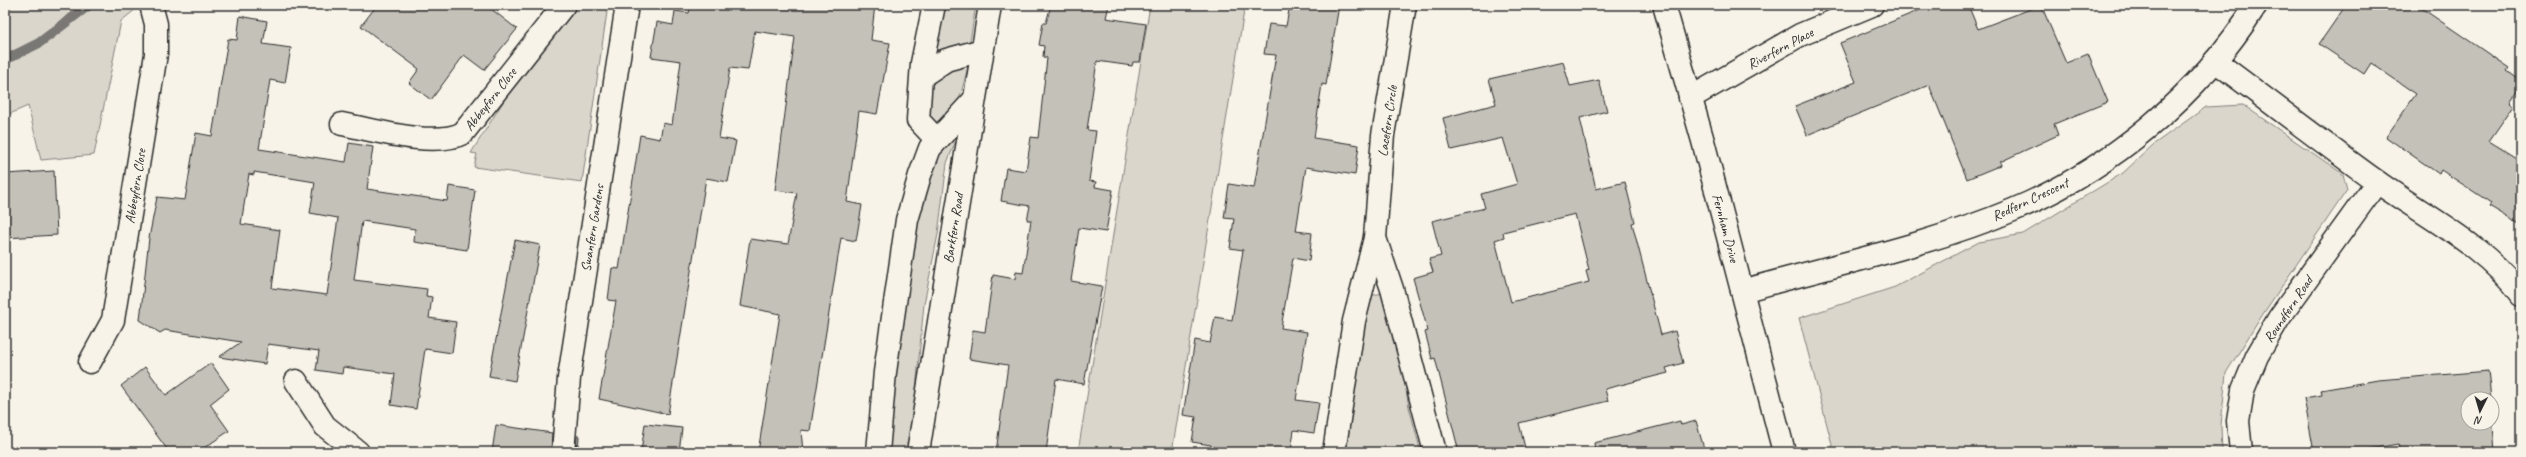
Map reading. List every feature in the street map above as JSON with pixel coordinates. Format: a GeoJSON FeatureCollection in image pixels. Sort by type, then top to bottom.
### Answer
{"type":"FeatureCollection","features":[{"type":"Feature","properties":{"kind":"street","name":"Abbeyfern Close"},"geometry":{"type":"LineString","coordinates":[[90,362],[113,320],[156,54],[156,24],[151,5]]}},
{"type":"Feature","properties":{"kind":"street","name":"Abbeyfern Close"},"geometry":{"type":"LineString","coordinates":[[342,124],[425,138],[456,137],[463,133],[564,5]]}},
{"type":"Feature","properties":{"kind":"street","name":"Swanfern Gardens"},"geometry":{"type":"LineString","coordinates":[[563,452],[569,378],[626,5]]}},
{"type":"Feature","properties":{"kind":"street"},"geometry":{"type":"LineString","coordinates":[[934,5],[922,76],[918,120],[936,139]]}},
{"type":"Feature","properties":{"kind":"street","name":"Barkfern Road"},"geometry":{"type":"LineString","coordinates":[[918,452],[990,5]]}},
{"type":"Feature","properties":{"kind":"street","name":"Lacefern Circle"},"geometry":{"type":"LineString","coordinates":[[1334,452],[1354,321],[1375,238],[1383,135],[1405,5]]}},
{"type":"Feature","properties":{"kind":"street","name":"Fernham Drive"},"geometry":{"type":"LineString","coordinates":[[1664,5],[1784,452]]}},
{"type":"Feature","properties":{"kind":"street","name":"Riverfern Place"},"geometry":{"type":"LineString","coordinates":[[1690,98],[1800,35],[1872,5]]}},
{"type":"Feature","properties":{"kind":"street","name":"Redfern Crescent"},"geometry":{"type":"LineString","coordinates":[[1742,291],[1941,235],[2014,210],[2068,183],[2145,130],[2215,61],[2256,5]]}},
{"type":"Feature","properties":{"kind":"street"},"geometry":{"type":"LineString","coordinates":[[922,76],[946,60],[982,50]]}},
{"type":"Feature","properties":{"kind":"street"},"geometry":{"type":"LineString","coordinates":[[2215,61],[2377,182],[2486,256],[2521,295]]}},
{"type":"Feature","properties":{"kind":"street"},"geometry":{"type":"LineString","coordinates":[[878,452],[885,372],[902,242],[920,175],[936,139],[974,100]]}},
{"type":"Feature","properties":{"kind":"street","name":"Roundfern Road"},"geometry":{"type":"LineString","coordinates":[[2241,452],[2238,421],[2243,390],[2258,356],[2279,318],[2377,182]]}},
{"type":"Feature","properties":{"kind":"street","name":"Lacefern Circle"},"geometry":{"type":"LineString","coordinates":[[1375,238],[1392,289],[1435,452]]}},
{"type":"Feature","properties":{"kind":"street"},"geometry":{"type":"LineString","coordinates":[[296,381],[325,426],[358,452]]}},
{"type":"Feature","properties":{"kind":"shaded area"},"geometry":{"type":"Polygon","coordinates":[[[5,5],[141,5],[121,21],[94,155],[41,160],[28,106],[5,116],[5,5]]]}},
{"type":"Feature","properties":{"kind":"shaded area"},"geometry":{"type":"Polygon","coordinates":[[[577,5],[608,5],[582,182],[474,167],[477,154],[471,153],[518,78],[577,5]]]}},
{"type":"Feature","properties":{"kind":"shaded area"},"geometry":{"type":"Polygon","coordinates":[[[942,5],[976,5],[970,41],[958,47],[932,51],[942,5]]]}},
{"type":"Feature","properties":{"kind":"shaded area"},"geometry":{"type":"Polygon","coordinates":[[[1150,5],[1245,5],[1172,452],[1078,452],[1150,5]]]}},
{"type":"Feature","properties":{"kind":"shaded area"},"geometry":{"type":"Polygon","coordinates":[[[969,63],[959,101],[943,122],[932,122],[928,115],[927,108],[928,94],[931,88],[946,71],[969,63]]]}},
{"type":"Feature","properties":{"kind":"shaded area"},"geometry":{"type":"Polygon","coordinates":[[[2243,105],[2343,174],[2347,190],[2263,314],[2226,373],[2221,425],[2222,452],[1834,452],[1799,318],[1895,287],[1979,242],[2023,234],[2123,173],[2154,144],[2206,107],[2243,105]]]}},
{"type":"Feature","properties":{"kind":"shaded area"},"geometry":{"type":"Polygon","coordinates":[[[964,120],[947,163],[938,234],[924,304],[913,421],[906,452],[884,452],[912,227],[937,146],[964,120]]]}},
{"type":"Feature","properties":{"kind":"shaded area"},"geometry":{"type":"Polygon","coordinates":[[[1382,293],[1392,311],[1409,407],[1421,452],[1344,452],[1353,386],[1370,296],[1382,293]]]}},
{"type":"Feature","properties":{"kind":"building"},"geometry":{"type":"Polygon","coordinates":[[[377,5],[486,5],[517,29],[484,70],[464,55],[431,100],[409,83],[419,69],[361,26],[377,5]]]}},
{"type":"Feature","properties":{"kind":"building"},"geometry":{"type":"Polygon","coordinates":[[[691,5],[875,5],[871,40],[890,43],[877,114],[859,111],[847,202],[862,205],[856,241],[841,238],[810,431],[801,430],[803,452],[758,452],[780,314],[740,306],[750,239],[788,244],[797,193],[775,190],[795,37],[755,31],[748,70],[730,68],[719,138],[736,141],[728,182],[706,178],[668,414],[599,399],[616,301],[608,300],[612,268],[619,269],[640,135],[660,139],[663,123],[672,125],[681,61],[651,57],[657,22],[673,25],[675,11],[689,13],[691,5]]]}},
{"type":"Feature","properties":{"kind":"building"},"geometry":{"type":"Polygon","coordinates":[[[1051,5],[1109,5],[1106,18],[1146,24],[1140,62],[1133,62],[1132,66],[1097,61],[1087,130],[1096,131],[1089,181],[1096,182],[1095,187],[1113,190],[1106,232],[1079,228],[1071,281],[1102,286],[1084,384],[1056,379],[1046,452],[996,452],[1008,365],[969,359],[973,330],[985,332],[993,275],[1015,279],[1016,272],[1023,273],[1031,220],[1027,220],[1030,206],[1001,201],[1006,168],[1026,171],[1031,137],[1038,138],[1047,58],[1043,57],[1044,46],[1039,45],[1043,23],[1046,23],[1051,5]]]}},
{"type":"Feature","properties":{"kind":"building"},"geometry":{"type":"Polygon","coordinates":[[[1290,5],[1339,5],[1326,85],[1322,84],[1314,138],[1359,145],[1355,175],[1306,167],[1296,231],[1312,233],[1309,261],[1293,258],[1281,328],[1307,332],[1296,400],[1319,403],[1314,433],[1294,430],[1291,452],[1210,452],[1211,445],[1192,442],[1196,417],[1183,415],[1195,340],[1210,343],[1215,317],[1232,320],[1243,250],[1230,248],[1234,219],[1224,218],[1229,184],[1254,188],[1276,55],[1264,54],[1269,24],[1286,26],[1290,5]]]}},
{"type":"Feature","properties":{"kind":"building"},"geometry":{"type":"Polygon","coordinates":[[[1932,5],[1968,5],[1978,29],[2041,5],[2066,63],[2088,54],[2108,102],[2054,124],[2058,135],[2000,162],[2001,165],[1967,179],[1929,85],[1807,135],[1795,106],[1856,82],[1840,43],[1932,5]]]}},
{"type":"Feature","properties":{"kind":"building"},"geometry":{"type":"Polygon","coordinates":[[[2346,5],[2417,5],[2509,68],[2507,71],[2521,81],[2521,85],[2510,102],[2514,105],[2489,141],[2521,161],[2521,225],[2489,206],[2491,203],[2441,170],[2439,174],[2386,137],[2416,94],[2371,63],[2364,74],[2319,44],[2346,5]]]}},
{"type":"Feature","properties":{"kind":"building"},"geometry":{"type":"Polygon","coordinates":[[[240,16],[267,21],[263,44],[291,48],[285,83],[270,80],[259,149],[346,162],[349,143],[373,147],[367,189],[447,201],[449,186],[475,190],[467,250],[414,242],[415,229],[362,221],[354,280],[427,289],[426,296],[432,297],[429,318],[456,322],[452,353],[425,349],[416,409],[391,405],[395,374],[343,367],[342,374],[316,370],[319,351],[268,344],[265,364],[219,357],[241,342],[165,330],[160,333],[140,320],[149,238],[157,197],[185,200],[196,133],[212,136],[228,39],[237,40],[240,16]],[[254,172],[254,175],[249,174],[241,224],[280,230],[272,288],[327,295],[338,218],[310,213],[315,182],[254,172]]]}},
{"type":"Feature","properties":{"kind":"building"},"geometry":{"type":"Polygon","coordinates":[[[1563,62],[1570,86],[1599,80],[1607,111],[1580,118],[1596,189],[1625,182],[1635,222],[1632,223],[1661,335],[1675,331],[1683,363],[1666,368],[1668,373],[1605,389],[1608,401],[1519,423],[1526,452],[1459,452],[1435,358],[1432,359],[1425,332],[1428,331],[1413,278],[1433,272],[1429,259],[1441,256],[1432,221],[1485,208],[1481,194],[1517,184],[1503,138],[1451,150],[1443,118],[1496,104],[1489,79],[1563,62]],[[1575,214],[1503,232],[1504,237],[1495,240],[1511,302],[1589,282],[1586,271],[1589,270],[1575,214]]]}},
{"type":"Feature","properties":{"kind":"building"},"geometry":{"type":"Polygon","coordinates":[[[54,171],[57,235],[5,238],[5,174],[54,171]]]}},
{"type":"Feature","properties":{"kind":"building"},"geometry":{"type":"Polygon","coordinates":[[[515,240],[540,245],[515,381],[489,376],[515,240]]]}},
{"type":"Feature","properties":{"kind":"building"},"geometry":{"type":"Polygon","coordinates":[[[211,363],[229,389],[210,404],[229,431],[198,452],[169,452],[121,386],[145,367],[166,395],[211,363]]]}},
{"type":"Feature","properties":{"kind":"building"},"geometry":{"type":"Polygon","coordinates":[[[2488,371],[2490,391],[2460,391],[2460,431],[2493,431],[2495,452],[2400,452],[2398,444],[2353,452],[2314,452],[2304,398],[2322,395],[2321,390],[2378,380],[2488,371]]]}},
{"type":"Feature","properties":{"kind":"building"},"geometry":{"type":"Polygon","coordinates":[[[1680,421],[1681,425],[1696,421],[1705,452],[1595,452],[1594,443],[1680,421]]]}},
{"type":"Feature","properties":{"kind":"building"},"geometry":{"type":"Polygon","coordinates":[[[645,424],[682,428],[679,452],[641,452],[645,424]]]}},
{"type":"Feature","properties":{"kind":"building"},"geometry":{"type":"Polygon","coordinates":[[[496,425],[552,433],[551,452],[492,452],[496,425]]]}},
{"type":"Feature","properties":{"kind":"building"},"geometry":{"type":"Polygon","coordinates":[[[577,436],[579,436],[578,452],[576,452],[577,436]]]}},
{"type":"Feature","properties":{"kind":"waterway"},"geometry":{"type":"LineString","coordinates":[[5,60],[39,43],[89,5]]}}]}
